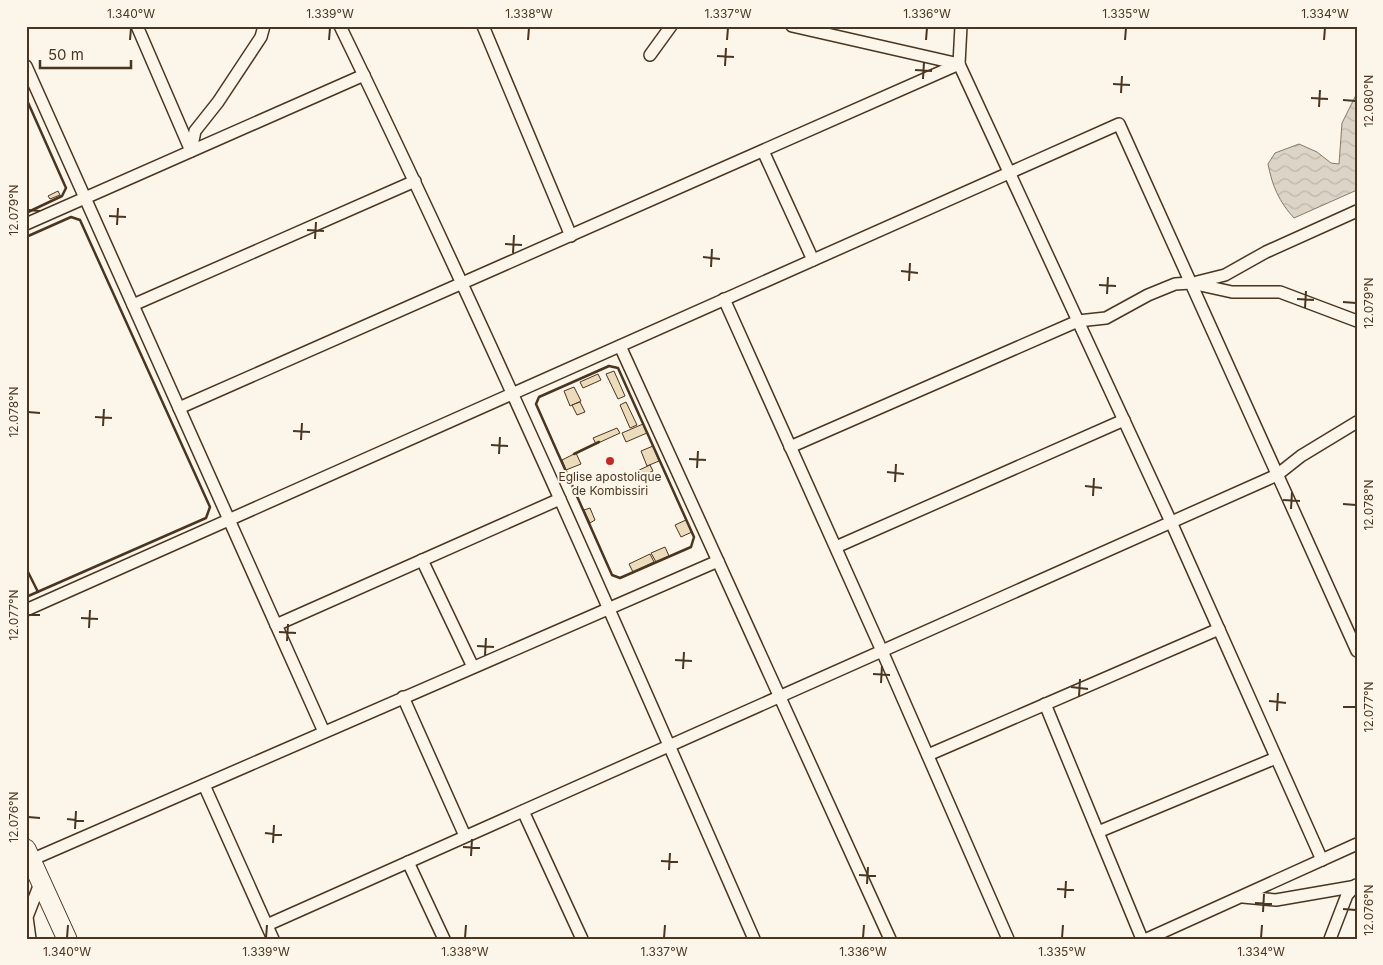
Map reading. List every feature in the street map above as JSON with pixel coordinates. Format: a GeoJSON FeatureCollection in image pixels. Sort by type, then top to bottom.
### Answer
{"type":"FeatureCollection","features":[{"type":"Feature","properties":{"kind":"highway"},"geometry":{"type":"LineString","coordinates":[[29,855],[67,939]]}},
{"type":"Feature","properties":{"kind":"street"},"geometry":{"type":"LineString","coordinates":[[137,26],[138,34],[192,151]]}},
{"type":"Feature","properties":{"kind":"street"},"geometry":{"type":"LineString","coordinates":[[192,151],[195,131],[218,102],[261,37],[264,26]]}},
{"type":"Feature","properties":{"kind":"street"},"geometry":{"type":"LineString","coordinates":[[340,26],[415,182],[609,607],[754,939]]}},
{"type":"Feature","properties":{"kind":"street"},"geometry":{"type":"LineString","coordinates":[[483,26],[571,236]]}},
{"type":"Feature","properties":{"kind":"street"},"geometry":{"type":"LineString","coordinates":[[650,55],[671,26]]}},
{"type":"Feature","properties":{"kind":"street"},"geometry":{"type":"LineString","coordinates":[[792,26],[959,64]]}},
{"type":"Feature","properties":{"kind":"street"},"geometry":{"type":"LineString","coordinates":[[961,26],[959,64],[1171,522],[1322,860]]}},
{"type":"Feature","properties":{"kind":"street"},"geometry":{"type":"LineString","coordinates":[[180,408],[959,64]]}},
{"type":"Feature","properties":{"kind":"street"},"geometry":{"type":"LineString","coordinates":[[26,66],[324,732]]}},
{"type":"Feature","properties":{"kind":"street"},"geometry":{"type":"LineString","coordinates":[[26,224],[364,76]]}},
{"type":"Feature","properties":{"kind":"street"},"geometry":{"type":"LineString","coordinates":[[26,610],[1119,124],[1357,651]]}},
{"type":"Feature","properties":{"kind":"street"},"geometry":{"type":"LineString","coordinates":[[763,151],[813,260]]}},
{"type":"Feature","properties":{"kind":"street"},"geometry":{"type":"LineString","coordinates":[[133,305],[415,182]]}},
{"type":"Feature","properties":{"kind":"street"},"geometry":{"type":"LineString","coordinates":[[790,447],[1078,322],[1106,318],[1175,284],[1191,283],[1225,275],[1266,252],[1357,211]]}},
{"type":"Feature","properties":{"kind":"street"},"geometry":{"type":"LineString","coordinates":[[1191,283],[1232,292],[1280,292],[1357,321]]}},
{"type":"Feature","properties":{"kind":"street"},"geometry":{"type":"LineString","coordinates":[[724,299],[836,547],[1008,939]]}},
{"type":"Feature","properties":{"kind":"street"},"geometry":{"type":"LineString","coordinates":[[620,346],[890,939]]}},
{"type":"Feature","properties":{"kind":"street"},"geometry":{"type":"LineString","coordinates":[[836,547],[1124,420]]}},
{"type":"Feature","properties":{"kind":"street"},"geometry":{"type":"LineString","coordinates":[[267,925],[1277,475],[1301,456],[1357,422]]}},
{"type":"Feature","properties":{"kind":"street"},"geometry":{"type":"LineString","coordinates":[[276,625],[560,499]]}},
{"type":"Feature","properties":{"kind":"street"},"geometry":{"type":"LineString","coordinates":[[422,560],[473,666]]}},
{"type":"Feature","properties":{"kind":"street"},"geometry":{"type":"LineString","coordinates":[[29,855],[204,785],[473,666],[718,561]]}},
{"type":"Feature","properties":{"kind":"street"},"geometry":{"type":"LineString","coordinates":[[928,755],[1219,629]]}},
{"type":"Feature","properties":{"kind":"street"},"geometry":{"type":"LineString","coordinates":[[403,697],[465,836]]}},
{"type":"Feature","properties":{"kind":"street"},"geometry":{"type":"LineString","coordinates":[[1045,704],[1142,939]]}},
{"type":"Feature","properties":{"kind":"street"},"geometry":{"type":"LineString","coordinates":[[1098,832],[1276,758]]}},
{"type":"Feature","properties":{"kind":"street"},"geometry":{"type":"LineString","coordinates":[[204,785],[273,939]]}},
{"type":"Feature","properties":{"kind":"street"},"geometry":{"type":"LineString","coordinates":[[523,810],[582,939]]}},
{"type":"Feature","properties":{"kind":"street"},"geometry":{"type":"LineString","coordinates":[[1147,939],[1357,844]]}},
{"type":"Feature","properties":{"kind":"street"},"geometry":{"type":"LineString","coordinates":[[408,862],[444,939]]}},
{"type":"Feature","properties":{"kind":"street"},"geometry":{"type":"LineString","coordinates":[[30,939],[27,917],[41,881]]}},
{"type":"Feature","properties":{"kind":"street"},"geometry":{"type":"LineString","coordinates":[[1241,896],[1276,900],[1356,885]]}},
{"type":"Feature","properties":{"kind":"street"},"geometry":{"type":"LineString","coordinates":[[1330,939],[1347,895],[1356,885]]}},
{"type":"Feature","properties":{"kind":"water"},"geometry":{"type":"Polygon","coordinates":[[[1357,93],[1357,190],[1294,218],[1284,206],[1277,193],[1268,164],[1275,153],[1299,144],[1317,152],[1331,163],[1339,164],[1342,123],[1357,93]]]}},
{"type":"Feature","properties":{"kind":"building"},"geometry":{"type":"Polygon","coordinates":[[[58,191],[60,195],[50,199],[48,196],[58,191]]]}},
{"type":"Feature","properties":{"kind":"building"},"geometry":{"type":"Polygon","coordinates":[[[614,371],[625,396],[618,399],[606,374],[614,371]]]}},
{"type":"Feature","properties":{"kind":"building"},"geometry":{"type":"Polygon","coordinates":[[[598,374],[601,380],[583,388],[580,382],[598,374]]]}},
{"type":"Feature","properties":{"kind":"building"},"geometry":{"type":"Polygon","coordinates":[[[574,387],[581,401],[570,406],[564,391],[574,387]]]}},
{"type":"Feature","properties":{"kind":"building"},"geometry":{"type":"Polygon","coordinates":[[[580,402],[585,412],[577,415],[572,405],[580,402]]]}},
{"type":"Feature","properties":{"kind":"building"},"geometry":{"type":"Polygon","coordinates":[[[626,402],[637,425],[630,428],[620,405],[626,402]]]}},
{"type":"Feature","properties":{"kind":"building"},"geometry":{"type":"Polygon","coordinates":[[[643,424],[647,433],[626,442],[622,433],[643,424]]]}},
{"type":"Feature","properties":{"kind":"building"},"geometry":{"type":"Polygon","coordinates":[[[617,428],[620,433],[596,444],[593,438],[617,428]]]}},
{"type":"Feature","properties":{"kind":"building"},"geometry":{"type":"Polygon","coordinates":[[[653,446],[659,461],[647,466],[641,451],[653,446]]]}},
{"type":"Feature","properties":{"kind":"building"},"geometry":{"type":"Polygon","coordinates":[[[576,453],[581,464],[566,470],[562,460],[576,453]]]}},
{"type":"Feature","properties":{"kind":"building"},"geometry":{"type":"Polygon","coordinates":[[[650,465],[653,471],[637,478],[635,472],[650,465]]]}},
{"type":"Feature","properties":{"kind":"building"},"geometry":{"type":"Polygon","coordinates":[[[590,508],[595,520],[590,523],[584,510],[590,508]]]}},
{"type":"Feature","properties":{"kind":"building"},"geometry":{"type":"Polygon","coordinates":[[[686,520],[692,532],[681,537],[675,525],[686,520]]]}},
{"type":"Feature","properties":{"kind":"building"},"geometry":{"type":"Polygon","coordinates":[[[665,547],[669,556],[656,562],[651,553],[665,547]]]}},
{"type":"Feature","properties":{"kind":"building"},"geometry":{"type":"Polygon","coordinates":[[[650,554],[654,562],[633,572],[629,564],[650,554]]]}},
{"type":"Feature","properties":{"kind":"wall"},"geometry":{"type":"LineString","coordinates":[[26,98],[66,188],[62,196],[26,213]]}},
{"type":"Feature","properties":{"kind":"wall"},"geometry":{"type":"LineString","coordinates":[[26,237],[71,217],[80,220],[210,507],[206,518],[26,597]]}},
{"type":"Feature","properties":{"kind":"wall"},"geometry":{"type":"LineString","coordinates":[[609,366],[618,368],[694,537],[691,547],[620,578],[612,575],[536,404],[539,397],[609,366]]}},
{"type":"Feature","properties":{"kind":"wall"},"geometry":{"type":"LineString","coordinates":[[574,454],[599,442]]}},
{"type":"Feature","properties":{"kind":"wall"},"geometry":{"type":"LineString","coordinates":[[26,568],[38,592]]}},
{"type":"Feature","properties":{"kind":"place","name":"Eglise apostolique de Kombissiri"},"geometry":{"type":"Point","coordinates":[610,461]}}]}
